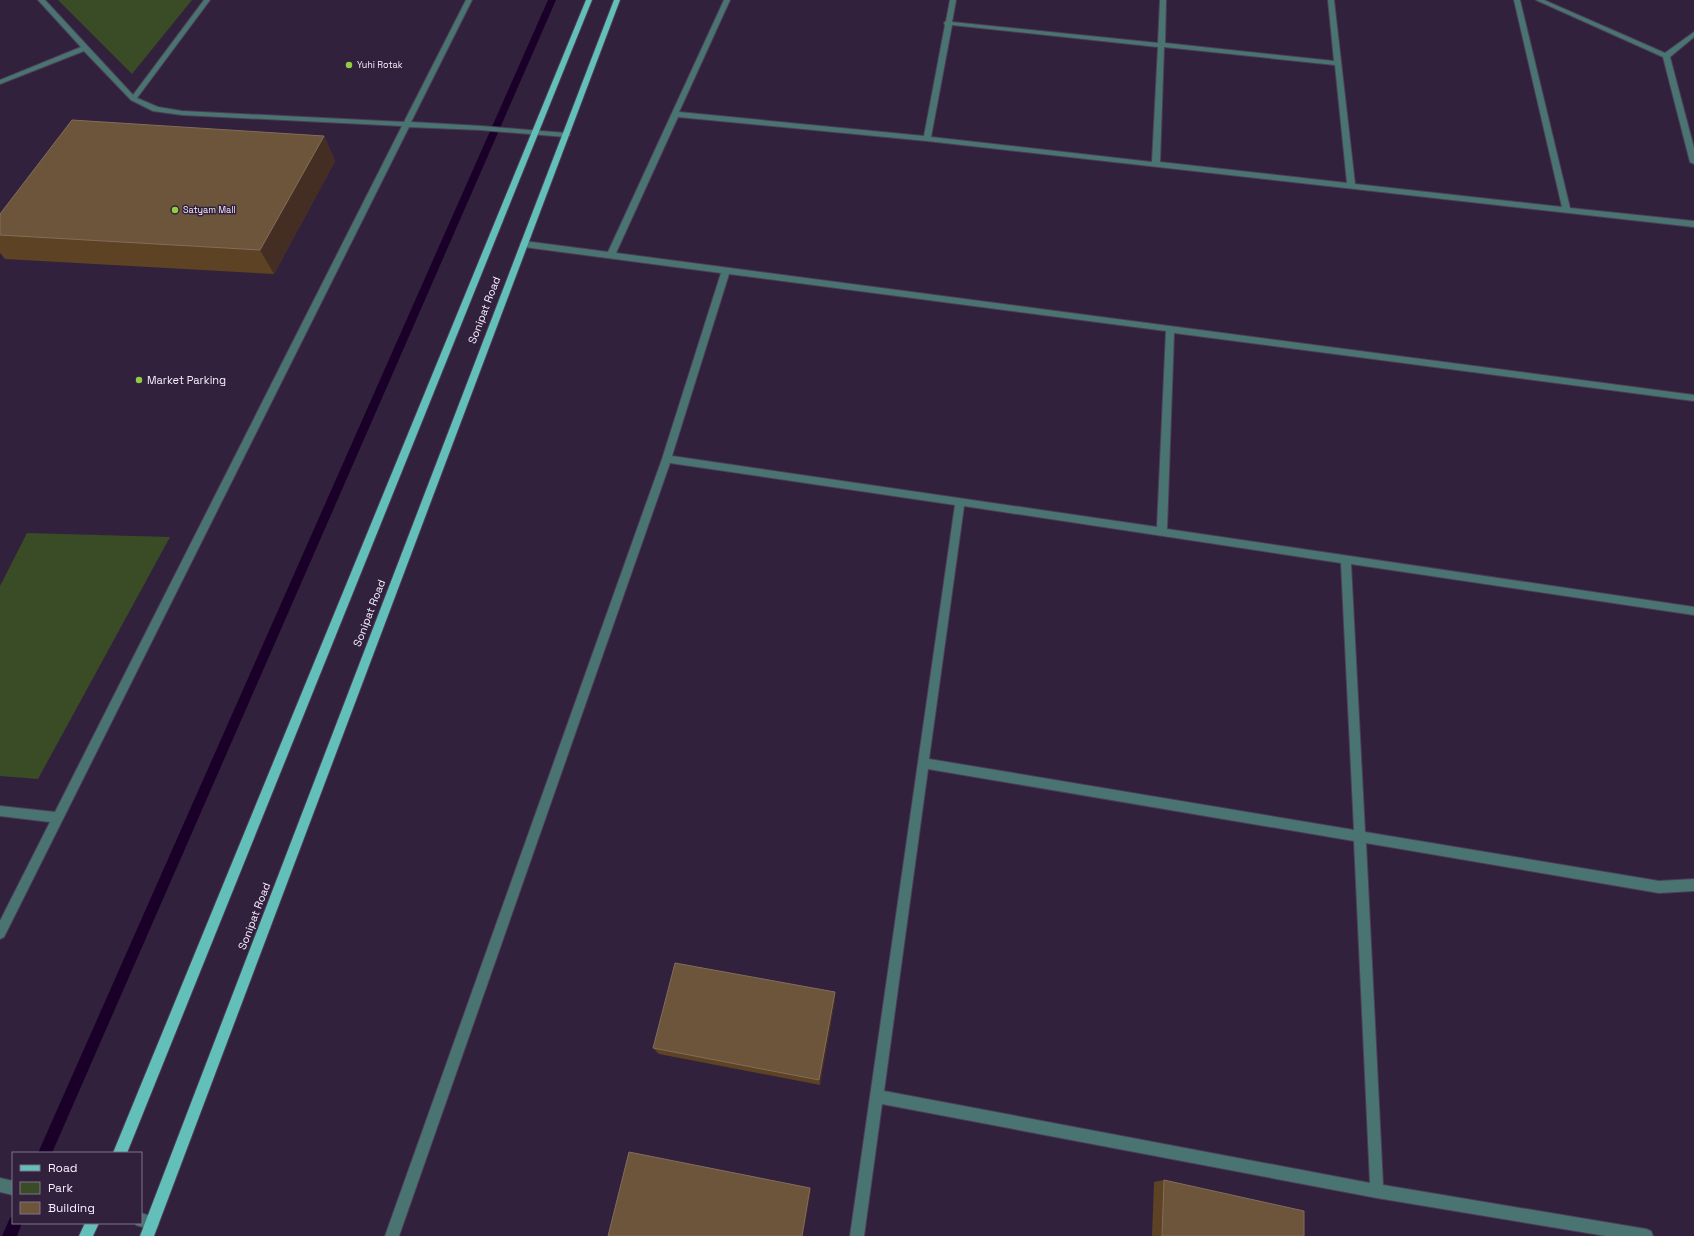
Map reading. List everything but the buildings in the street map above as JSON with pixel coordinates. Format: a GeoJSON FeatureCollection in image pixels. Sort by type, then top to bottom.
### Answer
{"type":"FeatureCollection","features":[{"type":"Feature","properties":{"kind":"main road","name":"Sonipat Road"},"geometry":{"type":"LineString","coordinates":[[120,1152],[589,0]]}},
{"type":"Feature","properties":{"kind":"main road","name":"Sonipat Road"},"geometry":{"type":"LineString","coordinates":[[147,1236],[147,1221],[617,0]]}},
{"type":"Feature","properties":{"kind":"main road"},"geometry":{"type":"LineString","coordinates":[[86,1236],[92,1224]]}},
{"type":"Feature","properties":{"kind":"street"},"geometry":{"type":"LineString","coordinates":[[41,0],[132,99],[156,109],[182,113],[481,128],[566,135]]}},
{"type":"Feature","properties":{"kind":"street"},"geometry":{"type":"LineString","coordinates":[[132,99],[207,0]]}},
{"type":"Feature","properties":{"kind":"street"},"geometry":{"type":"LineString","coordinates":[[0,933],[469,0]]}},
{"type":"Feature","properties":{"kind":"street"},"geometry":{"type":"LineString","coordinates":[[611,255],[727,0]]}},
{"type":"Feature","properties":{"kind":"street"},"geometry":{"type":"LineString","coordinates":[[927,139],[947,23],[953,0]]}},
{"type":"Feature","properties":{"kind":"street"},"geometry":{"type":"LineString","coordinates":[[1156,164],[1163,0]]}},
{"type":"Feature","properties":{"kind":"street"},"geometry":{"type":"LineString","coordinates":[[1331,0],[1351,186]]}},
{"type":"Feature","properties":{"kind":"street"},"geometry":{"type":"LineString","coordinates":[[1517,0],[1566,209]]}},
{"type":"Feature","properties":{"kind":"street"},"geometry":{"type":"LineString","coordinates":[[1539,0],[1666,56]]}},
{"type":"Feature","properties":{"kind":"street"},"geometry":{"type":"LineString","coordinates":[[947,23],[1338,63]]}},
{"type":"Feature","properties":{"kind":"street"},"geometry":{"type":"LineString","coordinates":[[1666,56],[1694,34]]}},
{"type":"Feature","properties":{"kind":"street"},"geometry":{"type":"LineString","coordinates":[[0,82],[85,48]]}},
{"type":"Feature","properties":{"kind":"street"},"geometry":{"type":"LineString","coordinates":[[1666,56],[1694,162]]}},
{"type":"Feature","properties":{"kind":"street"},"geometry":{"type":"LineString","coordinates":[[674,114],[927,139],[1694,224]]}},
{"type":"Feature","properties":{"kind":"street"},"geometry":{"type":"LineString","coordinates":[[524,244],[1694,398]]}},
{"type":"Feature","properties":{"kind":"street"},"geometry":{"type":"LineString","coordinates":[[392,1236],[667,459],[726,270]]}},
{"type":"Feature","properties":{"kind":"street"},"geometry":{"type":"LineString","coordinates":[[1162,532],[1170,329]]}},
{"type":"Feature","properties":{"kind":"street"},"geometry":{"type":"LineString","coordinates":[[667,459],[1694,611]]}},
{"type":"Feature","properties":{"kind":"street"},"geometry":{"type":"LineString","coordinates":[[856,1236],[960,502]]}},
{"type":"Feature","properties":{"kind":"street"},"geometry":{"type":"LineString","coordinates":[[1346,559],[1377,1191]]}},
{"type":"Feature","properties":{"kind":"street"},"geometry":{"type":"LineString","coordinates":[[923,763],[1659,887],[1694,885]]}},
{"type":"Feature","properties":{"kind":"street"},"geometry":{"type":"LineString","coordinates":[[0,811],[58,818]]}},
{"type":"Feature","properties":{"kind":"street"},"geometry":{"type":"LineString","coordinates":[[876,1096],[1377,1191],[1646,1236]]}},
{"type":"Feature","properties":{"kind":"green space"},"geometry":{"type":"Polygon","coordinates":[[[58,0],[192,0],[132,74],[58,0]]]}},
{"type":"Feature","properties":{"kind":"green space"},"geometry":{"type":"Polygon","coordinates":[[[27,533],[170,537],[38,779],[0,776],[0,586],[27,533]]]}},
{"type":"Feature","properties":{"kind":"waterway"},"geometry":{"type":"LineString","coordinates":[[45,1152],[552,0]]}},
{"type":"Feature","properties":{"kind":"waterway"},"geometry":{"type":"LineString","coordinates":[[9,1236],[15,1224]]}},
{"type":"Feature","properties":{"kind":"place","name":"Yuhi Rotak"},"geometry":{"type":"Point","coordinates":[349,65]}},
{"type":"Feature","properties":{"kind":"place","name":"Satyam Mall"},"geometry":{"type":"Point","coordinates":[175,210]}},
{"type":"Feature","properties":{"kind":"place","name":"Market Parking"},"geometry":{"type":"Point","coordinates":[139,380]}}]}
